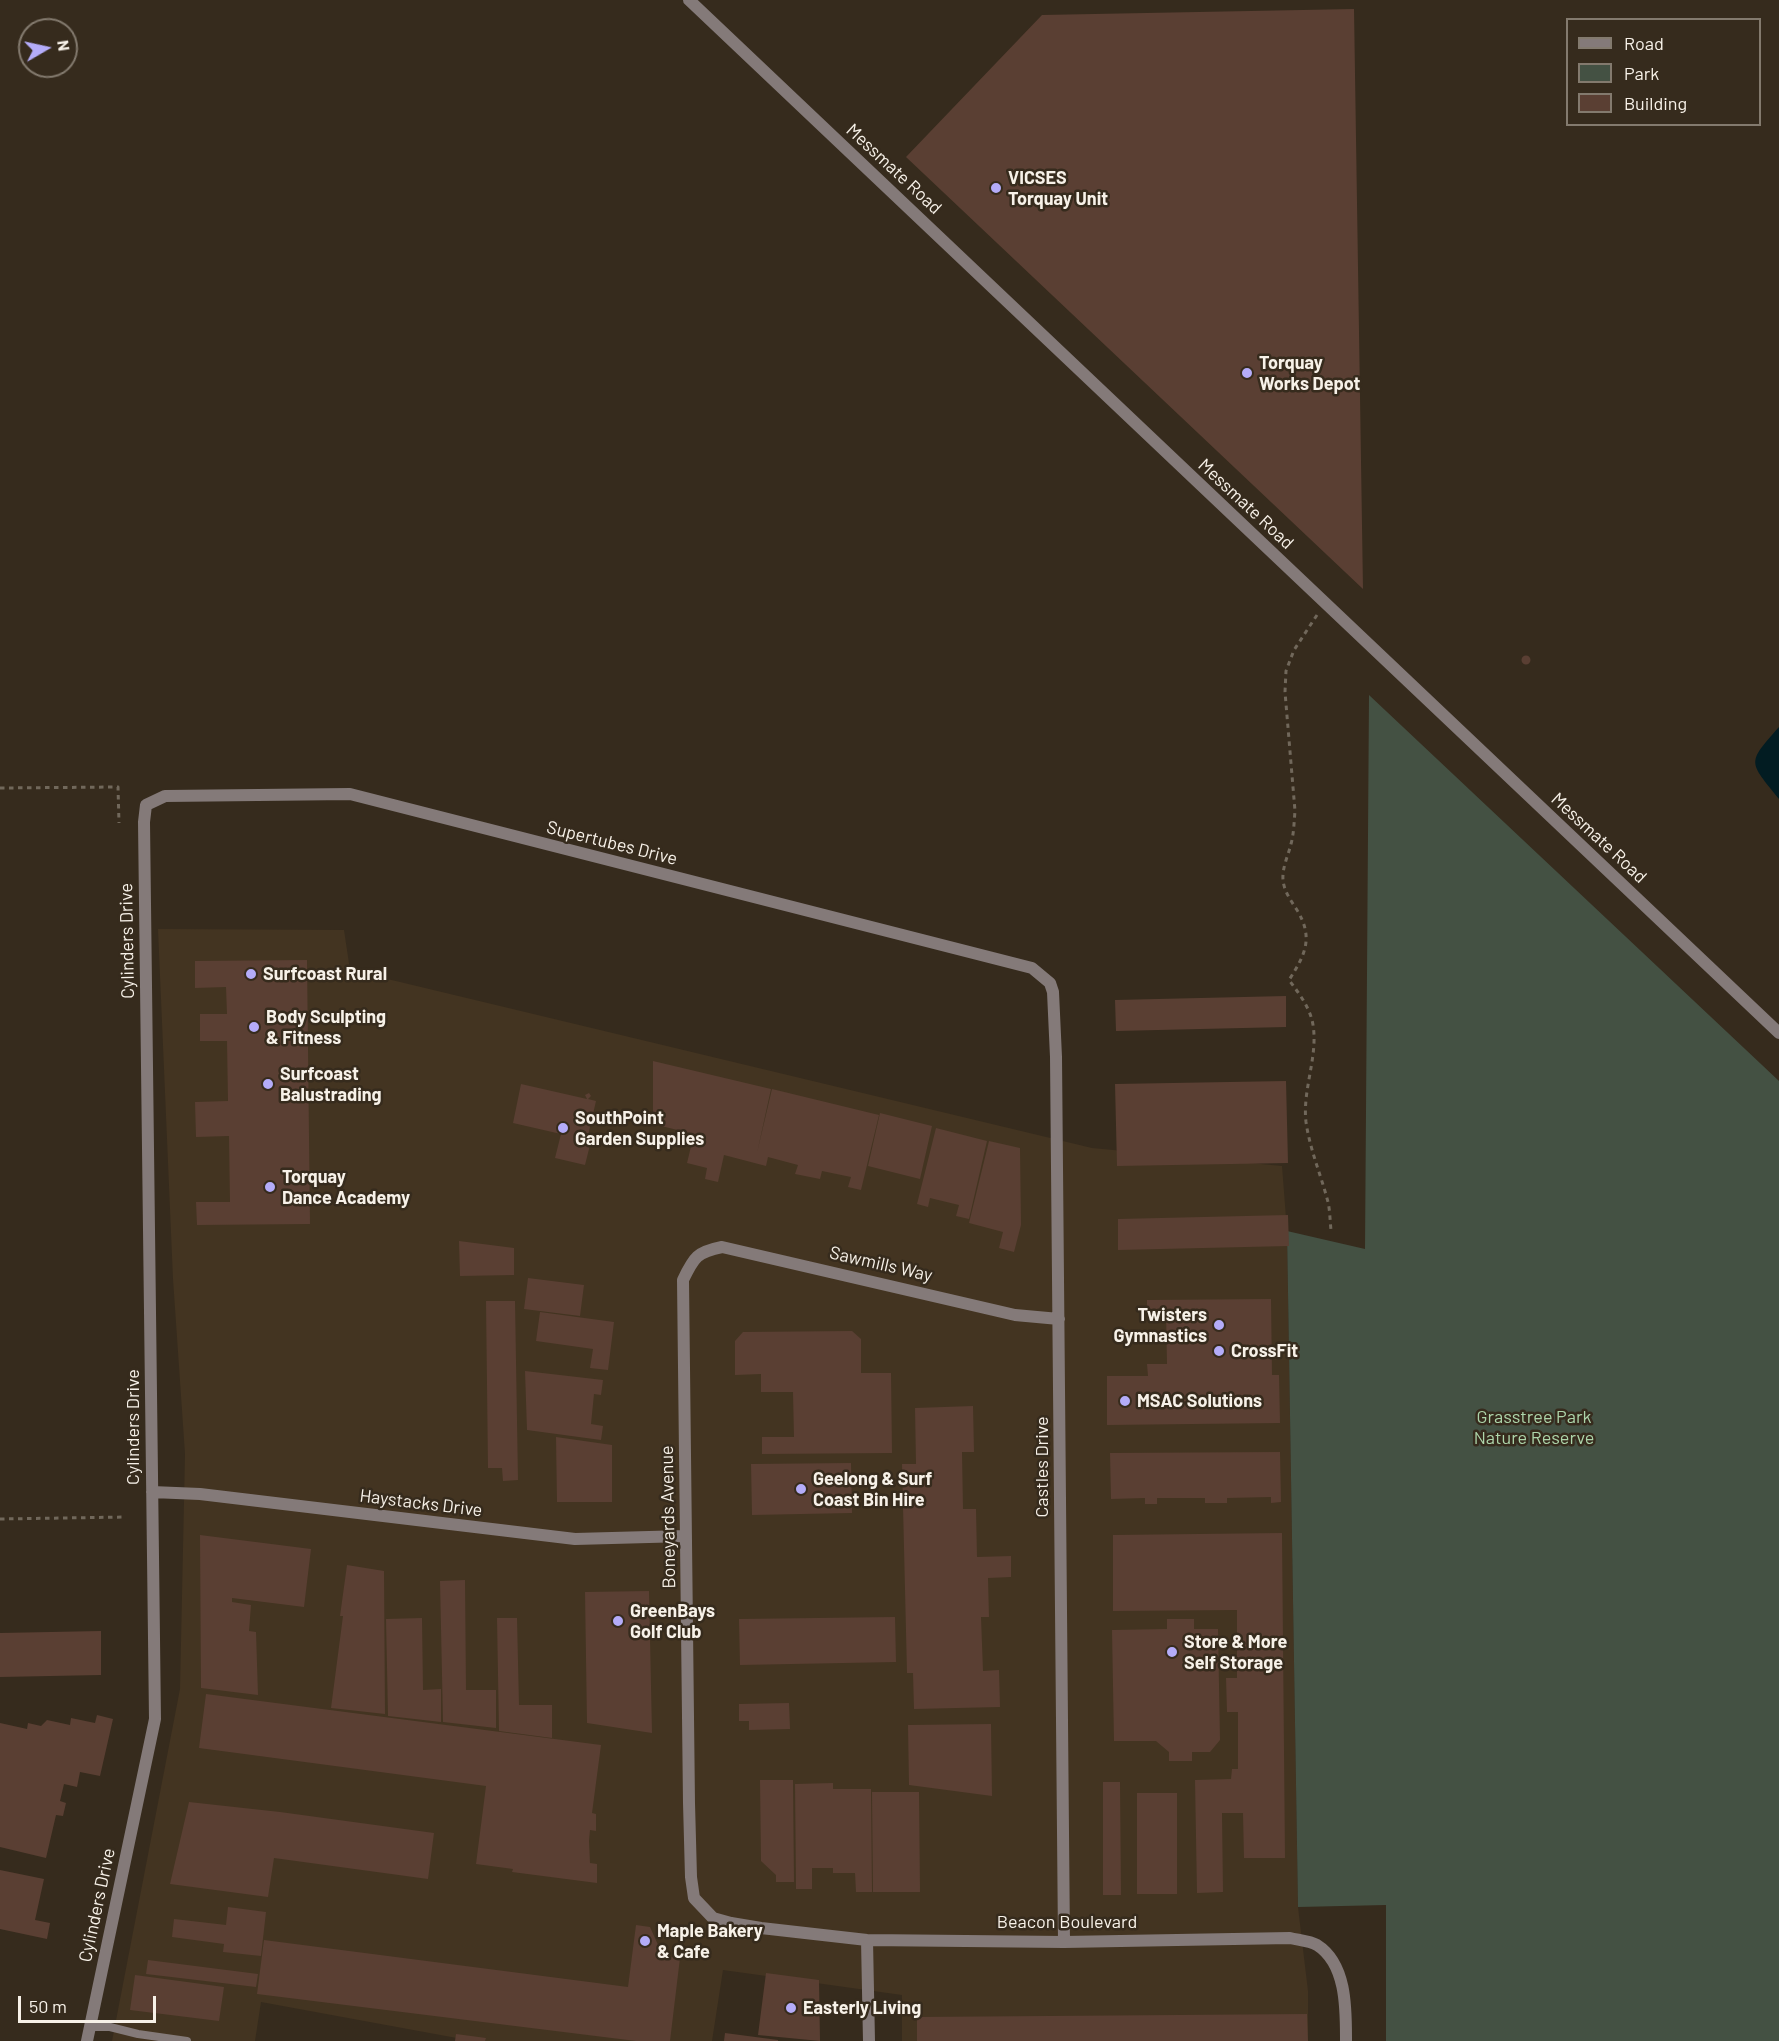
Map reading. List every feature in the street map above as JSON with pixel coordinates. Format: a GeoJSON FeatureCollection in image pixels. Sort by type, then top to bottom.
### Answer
{"type":"FeatureCollection","features":[{"type":"Feature","properties":{"kind":"street","name":"Messmate Road"},"geometry":{"type":"LineString","coordinates":[[689,0],[1779,1032]]}},
{"type":"Feature","properties":{"kind":"street","name":"Supertubes Drive"},"geometry":{"type":"LineString","coordinates":[[146,805],[165,796],[350,794],[1032,968],[1050,983],[1053,992]]}},
{"type":"Feature","properties":{"kind":"street","name":"Cylinders Drive"},"geometry":{"type":"LineString","coordinates":[[87,2041],[155,1719],[144,822],[146,805]]}},
{"type":"Feature","properties":{"kind":"street","name":"Castles Drive"},"geometry":{"type":"LineString","coordinates":[[1053,992],[1056,1057],[1064,1941]]}},
{"type":"Feature","properties":{"kind":"street","name":"Sawmills Way"},"geometry":{"type":"LineString","coordinates":[[697,1255],[722,1247],[834,1271],[1015,1315],[1059,1319]]}},
{"type":"Feature","properties":{"kind":"street","name":"Boneyards Avenue"},"geometry":{"type":"LineString","coordinates":[[697,1255],[683,1280],[690,1877],[694,1898],[712,1918]]}},
{"type":"Feature","properties":{"kind":"street","name":"Haystacks Drive"},"geometry":{"type":"LineString","coordinates":[[152,1492],[200,1494],[575,1539],[686,1536]]}},
{"type":"Feature","properties":{"kind":"street","name":"Beacon Boulevard"},"geometry":{"type":"LineString","coordinates":[[712,1918],[761,1928],[867,1940],[1064,1941],[1290,1938],[1316,1945],[1333,1960],[1342,1983],[1346,2041]]}},
{"type":"Feature","properties":{"kind":"street"},"geometry":{"type":"LineString","coordinates":[[867,1940],[869,2041]]}},
{"type":"Feature","properties":{"kind":"lane"},"geometry":{"type":"LineString","coordinates":[[90,2026],[110,2027],[138,2037],[187,2041]]}},
{"type":"Feature","properties":{"kind":"path"},"geometry":{"type":"LineString","coordinates":[[1326,604],[1313,619],[1294,650],[1286,671],[1285,692],[1295,811],[1294,828],[1283,878],[1287,893],[1300,915],[1305,930],[1306,946],[1303,959],[1289,980],[1308,1008],[1312,1021],[1314,1036],[1307,1086],[1306,1120],[1312,1154],[1329,1204],[1331,1230]]}},
{"type":"Feature","properties":{"kind":"path"},"geometry":{"type":"LineString","coordinates":[[0,788],[118,787],[119,823]]}},
{"type":"Feature","properties":{"kind":"path"},"geometry":{"type":"LineString","coordinates":[[0,1519],[125,1517]]}},
{"type":"Feature","properties":{"kind":"shaded area"},"geometry":{"type":"Polygon","coordinates":[[[158,929],[344,930],[350,970],[1092,1148],[1282,1166],[1287,1231],[1298,1907],[1308,1991],[1308,2041],[902,2041],[902,1995],[723,1970],[712,2041],[473,2041],[261,2002],[255,2041],[112,2041],[180,1689],[185,1454],[173,1279],[158,929]]]}},
{"type":"Feature","properties":{"kind":"green space","name":"Grasstree Park Nature Reserve"},"geometry":{"type":"Polygon","coordinates":[[[1369,695],[1779,1081],[1779,2041],[1386,2041],[1386,1905],[1298,1907],[1287,1231],[1365,1249],[1369,695]]]}},
{"type":"Feature","properties":{"kind":"water"},"geometry":{"type":"Polygon","coordinates":[[[1779,727],[1779,799],[1762,777],[1755,763],[1761,749],[1779,727]]]}},
{"type":"Feature","properties":{"kind":"building","name":"Torquay Works Depot"},"geometry":{"type":"Polygon","coordinates":[[[1354,9],[1363,589],[906,157],[1042,15],[1354,9]]]}},
{"type":"Feature","properties":{"kind":"building"},"geometry":{"type":"Polygon","coordinates":[[[1526,656],[1530,660],[1526,664],[1522,660],[1526,656]]]}},
{"type":"Feature","properties":{"kind":"building"},"geometry":{"type":"Polygon","coordinates":[[[307,960],[310,1224],[197,1225],[196,1202],[230,1202],[229,1136],[196,1137],[195,1102],[228,1101],[227,1041],[200,1041],[200,1014],[227,1014],[226,987],[195,988],[195,961],[307,960]]]}},
{"type":"Feature","properties":{"kind":"building"},"geometry":{"type":"Polygon","coordinates":[[[1286,996],[1286,1027],[1116,1031],[1115,1000],[1286,996]]]}},
{"type":"Feature","properties":{"kind":"building"},"geometry":{"type":"Polygon","coordinates":[[[653,1061],[771,1089],[757,1153],[772,1089],[879,1115],[861,1190],[848,1187],[851,1177],[822,1171],[820,1179],[795,1174],[798,1165],[768,1157],[766,1166],[724,1155],[718,1182],[705,1179],[707,1168],[687,1163],[694,1134],[653,1124],[653,1061]]]}},
{"type":"Feature","properties":{"kind":"building"},"geometry":{"type":"Polygon","coordinates":[[[1286,1081],[1288,1163],[1117,1166],[1115,1084],[1286,1081]]]}},
{"type":"Feature","properties":{"kind":"building","name":"SouthPoint Garden Supplies"},"geometry":{"type":"Polygon","coordinates":[[[521,1084],[587,1099],[585,1095],[589,1093],[591,1096],[588,1099],[596,1101],[587,1140],[591,1141],[585,1165],[555,1158],[561,1134],[513,1123],[521,1084]]]}},
{"type":"Feature","properties":{"kind":"building"},"geometry":{"type":"Polygon","coordinates":[[[880,1113],[932,1126],[920,1179],[868,1166],[880,1113]]]}},
{"type":"Feature","properties":{"kind":"building"},"geometry":{"type":"Polygon","coordinates":[[[936,1128],[987,1141],[969,1219],[956,1216],[959,1205],[930,1198],[928,1207],[917,1204],[936,1128]]]}},
{"type":"Feature","properties":{"kind":"building"},"geometry":{"type":"Polygon","coordinates":[[[989,1141],[1020,1148],[1021,1225],[1014,1252],[999,1248],[1003,1232],[969,1223],[989,1141]]]}},
{"type":"Feature","properties":{"kind":"building"},"geometry":{"type":"Polygon","coordinates":[[[1288,1215],[1289,1246],[1118,1250],[1118,1219],[1288,1215]]]}},
{"type":"Feature","properties":{"kind":"building"},"geometry":{"type":"Polygon","coordinates":[[[459,1241],[514,1248],[514,1275],[460,1276],[459,1241]]]}},
{"type":"Feature","properties":{"kind":"building"},"geometry":{"type":"Polygon","coordinates":[[[528,1278],[584,1285],[580,1316],[524,1309],[528,1278]]]}},
{"type":"Feature","properties":{"kind":"building"},"geometry":{"type":"Polygon","coordinates":[[[1271,1299],[1272,1375],[1279,1375],[1280,1423],[1107,1425],[1107,1376],[1148,1376],[1147,1364],[1167,1364],[1166,1312],[1147,1312],[1147,1300],[1271,1299]]]}},
{"type":"Feature","properties":{"kind":"building"},"geometry":{"type":"Polygon","coordinates":[[[486,1301],[515,1301],[518,1480],[503,1481],[502,1468],[488,1468],[486,1301]]]}},
{"type":"Feature","properties":{"kind":"building"},"geometry":{"type":"Polygon","coordinates":[[[540,1312],[614,1322],[608,1370],[590,1368],[593,1349],[536,1341],[540,1312]]]}},
{"type":"Feature","properties":{"kind":"building"},"geometry":{"type":"Polygon","coordinates":[[[852,1331],[861,1339],[861,1373],[891,1373],[892,1453],[762,1454],[762,1437],[794,1437],[793,1392],[761,1392],[761,1374],[735,1375],[735,1341],[743,1332],[852,1331]]]}},
{"type":"Feature","properties":{"kind":"building"},"geometry":{"type":"Polygon","coordinates":[[[525,1371],[603,1380],[601,1395],[594,1394],[591,1424],[603,1426],[601,1440],[527,1430],[525,1371]]]}},
{"type":"Feature","properties":{"kind":"building"},"geometry":{"type":"Polygon","coordinates":[[[973,1406],[974,1452],[962,1452],[963,1509],[976,1509],[977,1557],[1011,1556],[1011,1577],[988,1578],[989,1617],[981,1617],[983,1671],[999,1670],[1000,1707],[914,1709],[913,1673],[907,1673],[902,1464],[916,1464],[915,1408],[973,1406]]]}},
{"type":"Feature","properties":{"kind":"building"},"geometry":{"type":"Polygon","coordinates":[[[556,1437],[612,1445],[612,1502],[557,1502],[556,1437]]]}},
{"type":"Feature","properties":{"kind":"building"},"geometry":{"type":"Polygon","coordinates":[[[1280,1452],[1281,1502],[1271,1503],[1271,1497],[1227,1498],[1227,1503],[1205,1503],[1205,1498],[1157,1498],[1157,1504],[1145,1504],[1145,1498],[1111,1499],[1110,1453],[1280,1452]]]}},
{"type":"Feature","properties":{"kind":"building","name":"Geelong & Surf Coast Bin Hire"},"geometry":{"type":"Polygon","coordinates":[[[851,1463],[852,1513],[752,1515],[751,1464],[851,1463]]]}},
{"type":"Feature","properties":{"kind":"building"},"geometry":{"type":"Polygon","coordinates":[[[1282,1533],[1285,1858],[1244,1858],[1243,1813],[1222,1813],[1223,1892],[1197,1893],[1195,1780],[1231,1779],[1232,1769],[1238,1769],[1238,1712],[1227,1712],[1226,1678],[1237,1678],[1237,1610],[1113,1611],[1113,1535],[1282,1533]]]}},
{"type":"Feature","properties":{"kind":"building"},"geometry":{"type":"Polygon","coordinates":[[[200,1535],[311,1549],[304,1607],[232,1598],[232,1602],[251,1605],[249,1631],[256,1632],[258,1695],[201,1688],[200,1535]]]}},
{"type":"Feature","properties":{"kind":"building"},"geometry":{"type":"Polygon","coordinates":[[[347,1565],[384,1571],[385,1714],[331,1708],[347,1565]]]}},
{"type":"Feature","properties":{"kind":"building"},"geometry":{"type":"Polygon","coordinates":[[[465,1580],[466,1690],[496,1690],[496,1728],[443,1722],[440,1581],[465,1580]]]}},
{"type":"Feature","properties":{"kind":"building"},"geometry":{"type":"Polygon","coordinates":[[[649,1591],[652,1733],[587,1723],[585,1592],[649,1591]]]}},
{"type":"Feature","properties":{"kind":"building"},"geometry":{"type":"Polygon","coordinates":[[[895,1617],[896,1662],[740,1665],[739,1619],[895,1617]]]}},
{"type":"Feature","properties":{"kind":"building"},"geometry":{"type":"Polygon","coordinates":[[[422,1618],[423,1690],[441,1689],[441,1722],[388,1716],[386,1619],[422,1618]]]}},
{"type":"Feature","properties":{"kind":"building"},"geometry":{"type":"Polygon","coordinates":[[[497,1618],[517,1618],[519,1705],[552,1705],[552,1738],[499,1731],[497,1618]]]}},
{"type":"Feature","properties":{"kind":"building"},"geometry":{"type":"Polygon","coordinates":[[[1167,1619],[1194,1619],[1194,1629],[1218,1629],[1220,1740],[1210,1752],[1192,1752],[1192,1761],[1169,1761],[1169,1752],[1156,1741],[1114,1741],[1112,1630],[1167,1629],[1167,1619]]]}},
{"type":"Feature","properties":{"kind":"building"},"geometry":{"type":"Polygon","coordinates":[[[101,1631],[101,1675],[0,1677],[0,1633],[101,1631]]]}},
{"type":"Feature","properties":{"kind":"building"},"geometry":{"type":"Polygon","coordinates":[[[206,1694],[601,1745],[592,1813],[596,1814],[596,1831],[590,1830],[589,1841],[590,1863],[597,1864],[597,1883],[512,1872],[513,1869],[476,1864],[486,1786],[199,1748],[206,1694]]]}},
{"type":"Feature","properties":{"kind":"building"},"geometry":{"type":"Polygon","coordinates":[[[789,1703],[790,1729],[749,1730],[749,1721],[739,1721],[739,1704],[789,1703]]]}},
{"type":"Feature","properties":{"kind":"building"},"geometry":{"type":"Polygon","coordinates":[[[97,1715],[113,1719],[100,1776],[80,1772],[77,1787],[64,1784],[60,1801],[66,1803],[63,1816],[56,1815],[46,1858],[0,1847],[0,1723],[27,1729],[28,1723],[41,1726],[47,1720],[70,1725],[71,1718],[95,1723],[97,1715]]]}},
{"type":"Feature","properties":{"kind":"building"},"geometry":{"type":"Polygon","coordinates":[[[991,1724],[992,1796],[909,1785],[908,1725],[991,1724]]]}},
{"type":"Feature","properties":{"kind":"building"},"geometry":{"type":"Polygon","coordinates":[[[760,1780],[793,1780],[794,1882],[776,1882],[776,1875],[761,1861],[760,1780]]]}},
{"type":"Feature","properties":{"kind":"building"},"geometry":{"type":"Polygon","coordinates":[[[1103,1782],[1120,1782],[1121,1895],[1103,1895],[1103,1782]]]}},
{"type":"Feature","properties":{"kind":"building"},"geometry":{"type":"Polygon","coordinates":[[[833,1783],[833,1789],[871,1789],[872,1892],[856,1892],[855,1873],[833,1873],[833,1868],[812,1868],[812,1889],[796,1889],[795,1784],[833,1783]]]}},
{"type":"Feature","properties":{"kind":"building"},"geometry":{"type":"Polygon","coordinates":[[[872,1792],[919,1792],[920,1892],[873,1892],[872,1792]]]}},
{"type":"Feature","properties":{"kind":"building"},"geometry":{"type":"Polygon","coordinates":[[[1137,1793],[1177,1793],[1177,1894],[1137,1894],[1137,1793]]]}},
{"type":"Feature","properties":{"kind":"building"},"geometry":{"type":"Polygon","coordinates":[[[189,1802],[434,1833],[428,1879],[274,1858],[268,1897],[170,1884],[189,1802]]]}},
{"type":"Feature","properties":{"kind":"building"},"geometry":{"type":"Polygon","coordinates":[[[0,1870],[44,1879],[35,1920],[50,1923],[47,1939],[0,1929],[0,1870]]]}},
{"type":"Feature","properties":{"kind":"building"},"geometry":{"type":"Polygon","coordinates":[[[228,1907],[266,1912],[261,1956],[223,1952],[224,1944],[172,1937],[174,1919],[226,1925],[228,1907]]]}},
{"type":"Feature","properties":{"kind":"building"},"geometry":{"type":"Polygon","coordinates":[[[636,1925],[650,1927],[663,1956],[680,1958],[670,2041],[636,2041],[257,1994],[264,1940],[628,1987],[636,1925]]]}},
{"type":"Feature","properties":{"kind":"building"},"geometry":{"type":"Polygon","coordinates":[[[148,1960],[258,1974],[256,1987],[146,1974],[148,1960]]]}},
{"type":"Feature","properties":{"kind":"building","name":"Easterly Living"},"geometry":{"type":"Polygon","coordinates":[[[766,1973],[819,1980],[820,2041],[758,2035],[766,1973]]]}},
{"type":"Feature","properties":{"kind":"building"},"geometry":{"type":"Polygon","coordinates":[[[135,1975],[224,1987],[219,2021],[130,2010],[135,1975]]]}},
{"type":"Feature","properties":{"kind":"building"},"geometry":{"type":"Polygon","coordinates":[[[1307,2014],[1308,2041],[917,2041],[917,2017],[1307,2014]]]}},
{"type":"Feature","properties":{"kind":"building"},"geometry":{"type":"Polygon","coordinates":[[[725,2033],[778,2040],[778,2041],[724,2041],[725,2033]]]}},
{"type":"Feature","properties":{"kind":"building"},"geometry":{"type":"Polygon","coordinates":[[[456,2034],[486,2038],[485,2041],[455,2041],[456,2034]]]}},
{"type":"Feature","properties":{"kind":"place","name":"VICSES Torquay Unit"},"geometry":{"type":"Point","coordinates":[996,188]}},
{"type":"Feature","properties":{"kind":"place","name":"Torquay Works Depot"},"geometry":{"type":"Point","coordinates":[1247,373]}},
{"type":"Feature","properties":{"kind":"place","name":"Surfcoast Rural"},"geometry":{"type":"Point","coordinates":[251,974]}},
{"type":"Feature","properties":{"kind":"place","name":"Body Sculpting & Fitness"},"geometry":{"type":"Point","coordinates":[254,1027]}},
{"type":"Feature","properties":{"kind":"place","name":"Surfcoast Balustrading"},"geometry":{"type":"Point","coordinates":[268,1084]}},
{"type":"Feature","properties":{"kind":"place","name":"SouthPoint Garden Supplies"},"geometry":{"type":"Point","coordinates":[563,1128]}},
{"type":"Feature","properties":{"kind":"place","name":"Torquay Dance Academy"},"geometry":{"type":"Point","coordinates":[270,1187]}},
{"type":"Feature","properties":{"kind":"place","name":"Twisters Gymnastics"},"geometry":{"type":"Point","coordinates":[1219,1325]}},
{"type":"Feature","properties":{"kind":"place","name":"CrossFit"},"geometry":{"type":"Point","coordinates":[1219,1351]}},
{"type":"Feature","properties":{"kind":"place","name":"MSAC Solutions"},"geometry":{"type":"Point","coordinates":[1125,1401]}},
{"type":"Feature","properties":{"kind":"place","name":"Geelong & Surf Coast Bin Hire"},"geometry":{"type":"Point","coordinates":[801,1489]}},
{"type":"Feature","properties":{"kind":"place","name":"GreenBays Golf Club"},"geometry":{"type":"Point","coordinates":[618,1621]}},
{"type":"Feature","properties":{"kind":"place","name":"Store & More Self Storage"},"geometry":{"type":"Point","coordinates":[1172,1652]}},
{"type":"Feature","properties":{"kind":"place","name":"Maple Bakery & Cafe"},"geometry":{"type":"Point","coordinates":[645,1941]}},
{"type":"Feature","properties":{"kind":"place","name":"Easterly Living"},"geometry":{"type":"Point","coordinates":[791,2008]}}]}
